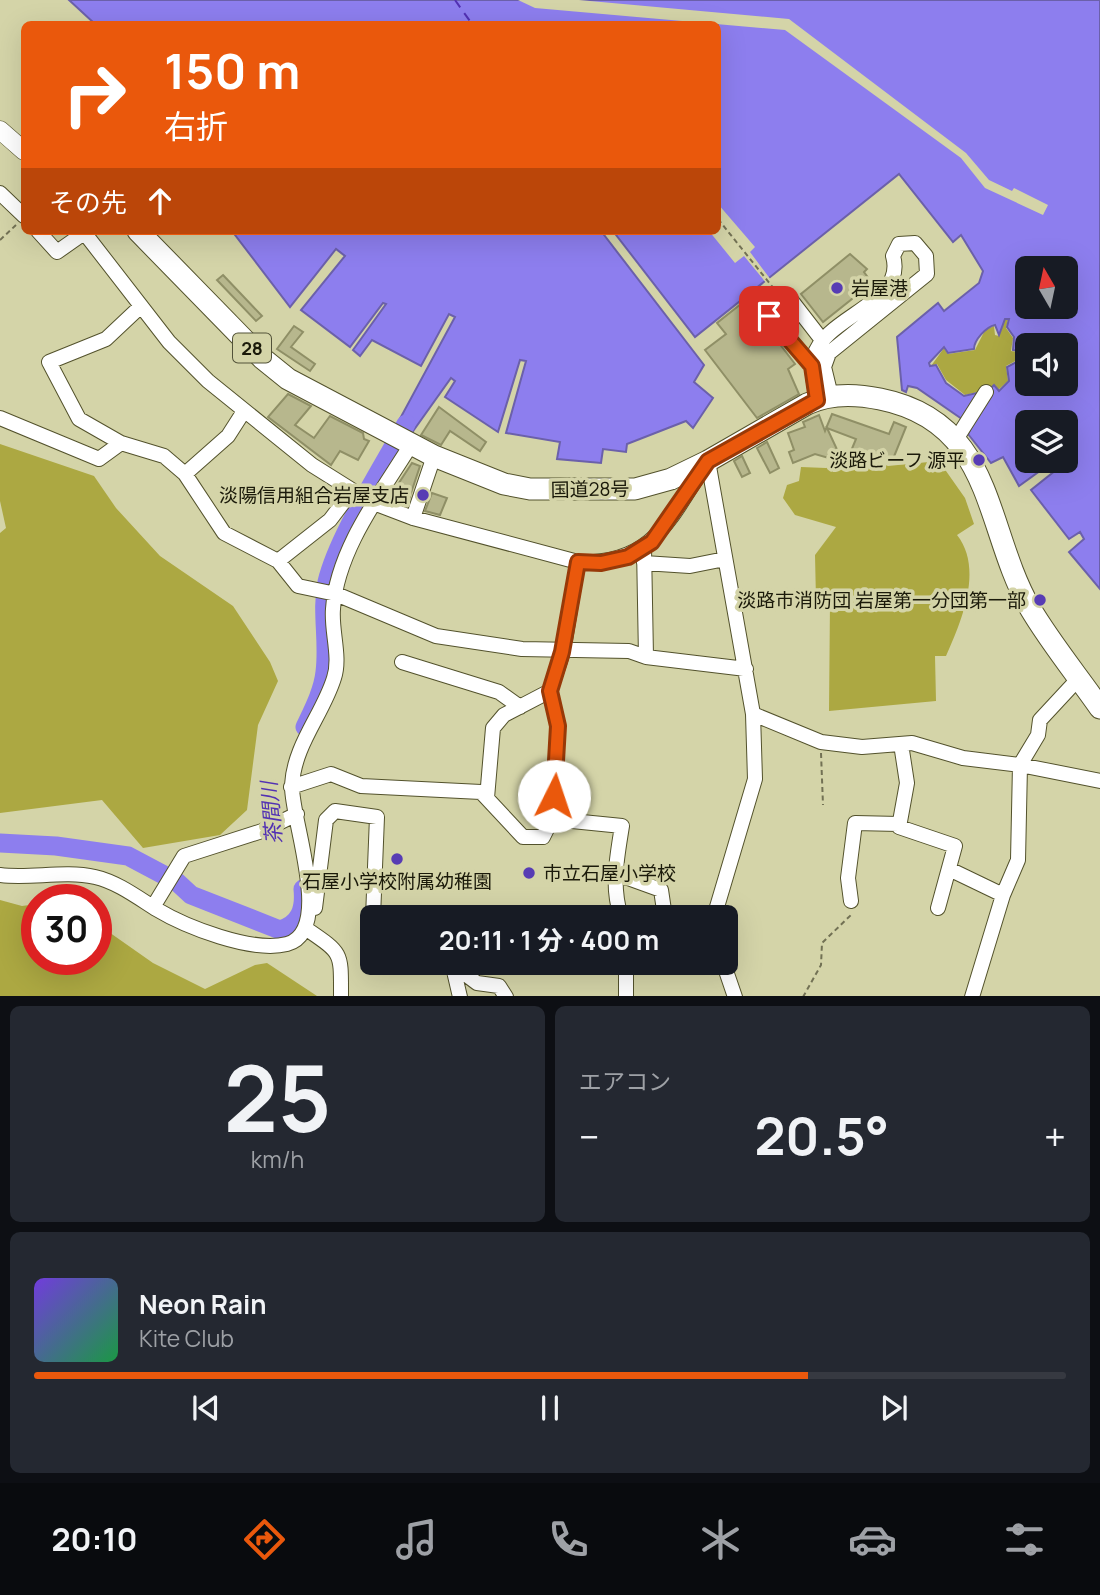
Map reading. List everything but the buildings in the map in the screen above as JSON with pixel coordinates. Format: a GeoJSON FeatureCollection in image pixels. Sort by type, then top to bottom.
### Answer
{"type":"FeatureCollection","features":[{"type":"Feature","properties":{"kind":"highway","name":"国道28号"},"geometry":{"type":"LineString","coordinates":[[142,235],[262,358],[288,379],[434,456],[504,484],[530,489],[581,491],[635,489],[671,479],[824,398]]}},
{"type":"Feature","properties":{"kind":"highway"},"geometry":{"type":"LineString","coordinates":[[824,398],[871,398],[901,405],[958,435],[981,476],[1006,554],[1030,607],[1100,708]]}},
{"type":"Feature","properties":{"kind":"main road"},"geometry":{"type":"LineString","coordinates":[[0,130],[21,148]]}},
{"type":"Feature","properties":{"kind":"street"},"geometry":{"type":"LineString","coordinates":[[0,193],[20,220]]}},
{"type":"Feature","properties":{"kind":"street"},"geometry":{"type":"LineString","coordinates":[[42,235],[57,252],[79,235]]}},
{"type":"Feature","properties":{"kind":"street"},"geometry":{"type":"LineString","coordinates":[[85,235],[169,342],[244,411],[312,465],[364,498],[413,517],[578,562],[601,563],[644,555],[690,566],[725,559]]}},
{"type":"Feature","properties":{"kind":"street"},"geometry":{"type":"LineString","coordinates":[[812,366],[814,354],[822,340],[892,285],[896,267],[892,256],[899,244],[915,243],[926,256],[927,274],[829,353],[824,367],[824,398]]}},
{"type":"Feature","properties":{"kind":"street"},"geometry":{"type":"LineString","coordinates":[[822,340],[791,300],[769,316],[812,366],[824,398]]}},
{"type":"Feature","properties":{"kind":"street"},"geometry":{"type":"LineString","coordinates":[[140,307],[106,339],[49,362],[79,419],[121,443],[164,456],[185,474],[224,533],[278,561],[298,586],[333,593],[436,636],[562,652],[629,651],[646,656],[746,669]]}},
{"type":"Feature","properties":{"kind":"street"},"geometry":{"type":"LineString","coordinates":[[958,435],[986,392]]}},
{"type":"Feature","properties":{"kind":"street"},"geometry":{"type":"LineString","coordinates":[[185,474],[228,436],[244,411]]}},
{"type":"Feature","properties":{"kind":"street"},"geometry":{"type":"LineString","coordinates":[[0,418],[99,459],[121,443]]}},
{"type":"Feature","properties":{"kind":"street"},"geometry":{"type":"LineString","coordinates":[[307,921],[310,898],[298,814],[291,787],[296,761],[335,675],[333,593],[364,498],[403,439]]}},
{"type":"Feature","properties":{"kind":"street"},"geometry":{"type":"LineString","coordinates":[[413,517],[434,456]]}},
{"type":"Feature","properties":{"kind":"street"},"geometry":{"type":"LineString","coordinates":[[646,656],[644,555],[708,461]]}},
{"type":"Feature","properties":{"kind":"street"},"geometry":{"type":"LineString","coordinates":[[708,461],[753,714],[755,779],[718,905]]}},
{"type":"Feature","properties":{"kind":"street"},"geometry":{"type":"LineString","coordinates":[[278,561],[330,520],[364,498]]}},
{"type":"Feature","properties":{"kind":"street"},"geometry":{"type":"LineString","coordinates":[[291,787],[331,775],[361,786],[481,792],[523,837],[543,837],[552,819],[558,726],[550,691],[562,652],[578,562]]}},
{"type":"Feature","properties":{"kind":"street"},"geometry":{"type":"LineString","coordinates":[[402,662],[499,692],[520,707]]}},
{"type":"Feature","properties":{"kind":"street"},"geometry":{"type":"LineString","coordinates":[[972,996],[1003,895],[1018,860],[1020,765],[1038,735],[1040,720],[1079,678]]}},
{"type":"Feature","properties":{"kind":"street"},"geometry":{"type":"LineString","coordinates":[[487,798],[492,728],[504,715],[550,691]]}},
{"type":"Feature","properties":{"kind":"street"},"geometry":{"type":"LineString","coordinates":[[753,714],[821,742],[862,747],[912,743],[963,758],[1020,765],[1100,781]]}},
{"type":"Feature","properties":{"kind":"street"},"geometry":{"type":"LineString","coordinates":[[901,744],[907,783],[898,827],[955,846],[938,908]]}},
{"type":"Feature","properties":{"kind":"street"},"geometry":{"type":"LineString","coordinates":[[0,875],[97,877],[183,923],[248,942],[288,944],[298,938],[316,906],[326,820],[335,811],[377,817],[373,905]]}},
{"type":"Feature","properties":{"kind":"street"},"geometry":{"type":"LineString","coordinates":[[154,906],[184,856],[262,831],[298,814]]}},
{"type":"Feature","properties":{"kind":"street"},"geometry":{"type":"LineString","coordinates":[[552,819],[622,826],[614,873],[614,895],[617,905]]}},
{"type":"Feature","properties":{"kind":"street"},"geometry":{"type":"LineString","coordinates":[[850,901],[848,878],[855,823],[899,824]]}},
{"type":"Feature","properties":{"kind":"street"},"geometry":{"type":"LineString","coordinates":[[949,869],[1003,895]]}},
{"type":"Feature","properties":{"kind":"street"},"geometry":{"type":"LineString","coordinates":[[614,873],[661,890],[663,905]]}},
{"type":"Feature","properties":{"kind":"street"},"geometry":{"type":"LineString","coordinates":[[307,921],[335,948],[342,961],[341,996]]}},
{"type":"Feature","properties":{"kind":"street"},"geometry":{"type":"LineString","coordinates":[[455,975],[460,996]]}},
{"type":"Feature","properties":{"kind":"street"},"geometry":{"type":"LineString","coordinates":[[464,975],[477,984],[499,986],[506,996]]}},
{"type":"Feature","properties":{"kind":"street"},"geometry":{"type":"LineString","coordinates":[[626,975],[626,996]]}},
{"type":"Feature","properties":{"kind":"street"},"geometry":{"type":"LineString","coordinates":[[728,975],[735,996]]}},
{"type":"Feature","properties":{"kind":"path"},"geometry":{"type":"LineString","coordinates":[[0,240],[20,220]]}},
{"type":"Feature","properties":{"kind":"path"},"geometry":{"type":"LineString","coordinates":[[721,223],[786,304]]}},
{"type":"Feature","properties":{"kind":"path"},"geometry":{"type":"LineString","coordinates":[[821,742],[823,805]]}},
{"type":"Feature","properties":{"kind":"path"},"geometry":{"type":"LineString","coordinates":[[803,996],[821,965],[822,943],[852,913],[850,901]]}},
{"type":"Feature","properties":{"kind":"shaded area"},"geometry":{"type":"Polygon","coordinates":[[[69,0],[1100,0],[1100,589],[1069,552],[1084,539],[1080,532],[1069,539],[1031,490],[1052,473],[1078,473],[1078,410],[1015,410],[1015,473],[1037,473],[1019,486],[1003,457],[991,463],[968,434],[972,426],[917,388],[908,386],[906,392],[902,390],[897,337],[938,303],[944,311],[979,283],[983,271],[961,235],[953,242],[899,174],[695,337],[616,235],[721,235],[721,21],[92,21],[69,0]],[[1005,319],[999,335],[995,325],[981,334],[974,349],[948,353],[944,347],[929,363],[930,366],[936,365],[946,383],[964,396],[981,392],[984,395],[994,385],[999,391],[1009,381],[1007,367],[1015,363],[1015,396],[1078,396],[1078,333],[1015,333],[1013,350],[1014,337],[1007,327],[1009,319],[1005,319]]]}},
{"type":"Feature","properties":{"kind":"shaded area"},"geometry":{"type":"Polygon","coordinates":[[[235,235],[604,235],[704,365],[694,382],[713,398],[693,428],[686,421],[627,444],[626,452],[603,449],[601,463],[557,459],[560,442],[506,433],[526,361],[520,360],[498,432],[445,397],[455,381],[451,378],[411,434],[396,426],[455,317],[449,314],[421,366],[372,340],[360,356],[353,350],[386,304],[383,303],[350,347],[301,310],[345,256],[336,249],[290,307],[235,235]]]}},
{"type":"Feature","properties":{"kind":"shaded area"},"geometry":{"type":"Polygon","coordinates":[[[1005,320],[1008,320],[1006,328],[1013,338],[1011,351],[1015,352],[1015,361],[1006,366],[1008,381],[998,390],[994,384],[991,389],[965,395],[946,380],[937,364],[931,366],[944,348],[948,354],[975,350],[985,330],[994,326],[995,335],[999,336],[1005,320]]]}},
{"type":"Feature","properties":{"kind":"shaded area"},"geometry":{"type":"Polygon","coordinates":[[[0,444],[94,476],[116,508],[160,556],[233,606],[270,662],[278,681],[258,725],[247,810],[220,835],[143,848],[102,800],[0,813],[0,533],[6,528],[0,501],[0,444]]]}},
{"type":"Feature","properties":{"kind":"shaded area"},"geometry":{"type":"Polygon","coordinates":[[[867,458],[888,466],[939,461],[965,498],[974,524],[957,535],[969,563],[967,596],[946,656],[935,656],[936,701],[829,711],[830,602],[816,600],[815,555],[836,527],[795,515],[783,498],[787,485],[799,481],[801,467],[826,468],[867,458]]]}},
{"type":"Feature","properties":{"kind":"shaded area"},"geometry":{"type":"Polygon","coordinates":[[[0,900],[21,906],[21,975],[112,975],[112,934],[153,963],[205,989],[255,965],[267,963],[317,996],[0,996],[0,900]]]}},
{"type":"Feature","properties":{"kind":"pier"},"geometry":{"type":"Polygon","coordinates":[[[518,0],[579,0],[789,19],[966,153],[989,180],[1012,191],[1014,188],[1048,205],[1043,215],[985,188],[961,158],[785,30],[721,24],[721,21],[683,21],[535,8],[518,0]]]}},
{"type":"Feature","properties":{"kind":"pier"},"geometry":{"type":"Polygon","coordinates":[[[721,207],[755,247],[750,252],[771,280],[767,284],[744,256],[735,263],[712,235],[721,235],[721,207]]]}},
{"type":"Feature","properties":{"kind":"waterway","name":"茶間川"},"geometry":{"type":"LineString","coordinates":[[305,727],[324,679],[327,582],[351,523],[406,424]]}},
{"type":"Feature","properties":{"kind":"waterway","name":"茶間川"},"geometry":{"type":"LineString","coordinates":[[0,843],[56,846],[128,856],[177,882],[191,895],[280,930],[292,924],[300,915],[303,889]]}},
{"type":"Feature","properties":{"kind":"ferry route"},"geometry":{"type":"LineString","coordinates":[[455,0],[470,21]]}},
{"type":"Feature","properties":{"kind":"place","name":"岩屋港"},"geometry":{"type":"Point","coordinates":[837,288]}},
{"type":"Feature","properties":{"kind":"place","name":"淡路ビーフ 源平"},"geometry":{"type":"Point","coordinates":[979,460]}},
{"type":"Feature","properties":{"kind":"place","name":"淡陽信用組合岩屋支店"},"geometry":{"type":"Point","coordinates":[423,495]}},
{"type":"Feature","properties":{"kind":"place","name":"淡路市消防団 岩屋第一分団第一部"},"geometry":{"type":"Point","coordinates":[1040,600]}},
{"type":"Feature","properties":{"kind":"place","name":"石屋小学校附属幼稚園"},"geometry":{"type":"Point","coordinates":[397,859]}},
{"type":"Feature","properties":{"kind":"place","name":"市立石屋小学校"},"geometry":{"type":"Point","coordinates":[529,873]}},
{"type":"Feature","properties":{"kind":"route"},"geometry":{"type":"LineString","coordinates":[[554,796],[558,726],[550,691],[562,652],[578,562],[601,563],[628,557],[640,551],[664,528],[708,461],[817,400],[812,366],[803,359],[769,316]]}}]}
